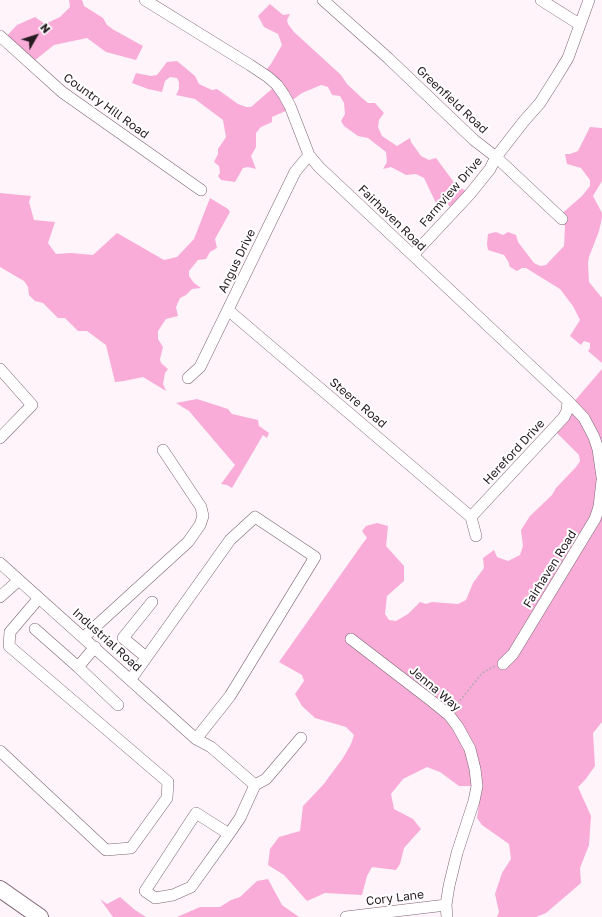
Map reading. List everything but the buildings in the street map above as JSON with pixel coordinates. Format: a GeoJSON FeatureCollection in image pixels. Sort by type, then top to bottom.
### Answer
{"type":"FeatureCollection","features":[{"type":"Feature","properties":{"kind":"highway"},"geometry":{"type":"LineString","coordinates":[[0,889],[40,917]]}},
{"type":"Feature","properties":{"kind":"street","name":"Fairhaven Road"},"geometry":{"type":"LineString","coordinates":[[145,0],[250,65],[277,85],[290,106],[309,155],[319,167],[568,401],[584,418],[594,436],[601,463],[602,476]]}},
{"type":"Feature","properties":{"kind":"street","name":"Greenfield Road"},"geometry":{"type":"LineString","coordinates":[[323,0],[388,58],[474,140],[496,157],[562,219]]}},
{"type":"Feature","properties":{"kind":"street"},"geometry":{"type":"LineString","coordinates":[[541,0],[579,24]]}},
{"type":"Feature","properties":{"kind":"street","name":"Farmview Drive"},"geometry":{"type":"LineString","coordinates":[[413,255],[470,194],[490,169],[496,157],[540,102],[568,58],[579,24],[589,0]]}},
{"type":"Feature","properties":{"kind":"street","name":"Country Hill Road"},"geometry":{"type":"LineString","coordinates":[[0,36],[62,92],[201,190]]}},
{"type":"Feature","properties":{"kind":"street","name":"Angus Drive"},"geometry":{"type":"LineString","coordinates":[[188,378],[200,367],[295,172],[309,155]]}},
{"type":"Feature","properties":{"kind":"street","name":"Steere Road"},"geometry":{"type":"LineString","coordinates":[[228,310],[471,517]]}},
{"type":"Feature","properties":{"kind":"street"},"geometry":{"type":"LineString","coordinates":[[0,369],[32,405],[0,438]]}},
{"type":"Feature","properties":{"kind":"street","name":"Hereford Drive"},"geometry":{"type":"LineString","coordinates":[[471,517],[564,417],[567,411],[568,401]]}},
{"type":"Feature","properties":{"kind":"street"},"geometry":{"type":"LineString","coordinates":[[84,637],[188,542],[200,525],[203,516],[201,507],[163,450]]}},
{"type":"Feature","properties":{"kind":"street","name":"Fairhaven Road"},"geometry":{"type":"LineString","coordinates":[[503,664],[512,654],[595,519],[599,507],[602,481]]}},
{"type":"Feature","properties":{"kind":"street"},"geometry":{"type":"LineString","coordinates":[[131,679],[230,540],[255,517],[315,557],[230,696],[196,739]]}},
{"type":"Feature","properties":{"kind":"street"},"geometry":{"type":"LineString","coordinates":[[471,517],[476,536]]}},
{"type":"Feature","properties":{"kind":"street","name":"Industrial Road"},"geometry":{"type":"LineString","coordinates":[[0,563],[131,679],[196,739],[211,747],[255,785]]}},
{"type":"Feature","properties":{"kind":"street"},"geometry":{"type":"LineString","coordinates":[[0,597],[20,580]]}},
{"type":"Feature","properties":{"kind":"street"},"geometry":{"type":"LineString","coordinates":[[0,641],[39,598]]}},
{"type":"Feature","properties":{"kind":"street"},"geometry":{"type":"LineString","coordinates":[[146,657],[123,638],[152,602]]}},
{"type":"Feature","properties":{"kind":"street"},"geometry":{"type":"LineString","coordinates":[[35,629],[118,705]]}},
{"type":"Feature","properties":{"kind":"street"},"geometry":{"type":"LineString","coordinates":[[0,751],[106,850],[131,848],[167,798],[168,782],[9,646],[10,631]]}},
{"type":"Feature","properties":{"kind":"street","name":"Jenna Way"},"geometry":{"type":"LineString","coordinates":[[351,639],[449,715],[458,727],[470,749],[475,769],[476,786],[474,802],[457,853],[449,886],[446,905],[447,917]]}},
{"type":"Feature","properties":{"kind":"street"},"geometry":{"type":"LineString","coordinates":[[78,667],[95,647]]}},
{"type":"Feature","properties":{"kind":"street"},"geometry":{"type":"LineString","coordinates":[[229,834],[196,813],[144,891],[156,898],[173,895],[191,887],[229,834],[240,818],[255,785],[266,778],[302,738]]}},
{"type":"Feature","properties":{"kind":"street","name":"Cory Lane"},"geometry":{"type":"LineString","coordinates":[[346,917],[446,905]]}},
{"type":"Feature","properties":{"kind":"path"},"geometry":{"type":"LineString","coordinates":[[449,715],[482,673],[492,667],[503,664]]}},
{"type":"Feature","properties":{"kind":"shaded area"},"geometry":{"type":"Polygon","coordinates":[[[69,0],[82,0],[84,6],[103,18],[107,25],[143,46],[136,60],[106,52],[87,38],[54,45],[29,65],[2,41],[17,25],[35,17],[45,24],[60,17],[70,7],[69,0]]]}},
{"type":"Feature","properties":{"kind":"shaded area"},"geometry":{"type":"Polygon","coordinates":[[[270,4],[283,15],[290,14],[287,20],[294,32],[341,75],[347,84],[362,98],[368,103],[375,103],[384,113],[379,120],[378,127],[382,136],[397,146],[410,138],[411,142],[421,156],[429,160],[436,158],[456,185],[469,193],[453,210],[442,198],[436,203],[424,178],[416,174],[406,175],[391,167],[383,169],[387,162],[386,152],[368,138],[358,136],[344,126],[341,121],[345,114],[344,103],[340,96],[332,95],[328,87],[321,85],[302,93],[287,104],[288,110],[272,117],[272,122],[261,127],[256,133],[256,147],[251,156],[256,169],[248,167],[243,168],[235,182],[221,180],[218,176],[220,173],[219,166],[214,162],[218,154],[218,149],[226,137],[223,120],[195,99],[176,95],[179,89],[179,82],[177,78],[170,77],[165,81],[162,92],[132,83],[136,73],[151,76],[157,75],[167,62],[177,61],[195,76],[199,84],[212,90],[217,89],[238,104],[251,107],[273,88],[262,75],[271,64],[282,45],[278,34],[264,27],[258,16],[270,4]]]}},
{"type":"Feature","properties":{"kind":"shaded area"},"geometry":{"type":"Polygon","coordinates":[[[590,127],[602,128],[602,181],[593,196],[602,213],[602,218],[588,263],[589,282],[602,298],[602,363],[588,351],[590,348],[590,343],[584,341],[581,345],[570,336],[580,320],[573,306],[560,289],[526,268],[522,268],[517,271],[510,267],[504,255],[488,250],[487,244],[488,234],[496,232],[503,235],[508,232],[516,235],[518,242],[534,263],[540,266],[546,265],[564,246],[565,226],[558,217],[582,196],[590,186],[590,180],[581,168],[567,164],[565,154],[578,151],[590,127]]]}},
{"type":"Feature","properties":{"kind":"shaded area"},"geometry":{"type":"Polygon","coordinates":[[[0,193],[31,196],[29,202],[34,220],[55,222],[48,243],[56,254],[71,253],[93,255],[117,233],[164,260],[177,257],[194,239],[210,198],[228,209],[230,212],[215,239],[217,248],[210,252],[206,259],[198,260],[189,271],[189,276],[194,283],[201,288],[192,289],[180,298],[176,307],[178,316],[166,319],[158,331],[158,339],[163,347],[160,359],[161,363],[168,369],[165,373],[163,384],[166,391],[143,377],[115,382],[106,345],[87,331],[78,331],[65,318],[58,318],[43,303],[35,301],[29,295],[28,287],[24,281],[0,267],[0,193]]]}},
{"type":"Feature","properties":{"kind":"shaded area"},"geometry":{"type":"Polygon","coordinates":[[[602,369],[602,722],[593,733],[595,766],[578,787],[591,816],[589,845],[580,868],[581,883],[546,913],[536,917],[497,917],[499,912],[495,894],[502,873],[511,859],[509,844],[482,825],[477,818],[480,797],[479,786],[459,786],[440,772],[427,767],[403,779],[391,794],[394,809],[413,819],[421,829],[404,848],[400,864],[396,870],[372,867],[367,876],[362,895],[325,893],[307,901],[284,875],[268,865],[270,849],[279,837],[300,831],[303,806],[323,785],[343,758],[354,735],[346,727],[315,718],[302,706],[295,694],[304,681],[302,675],[279,662],[367,538],[362,531],[366,526],[377,523],[388,526],[386,546],[404,566],[404,581],[387,596],[385,614],[389,620],[396,621],[408,614],[420,602],[426,604],[432,602],[458,604],[466,600],[473,583],[484,568],[483,558],[494,550],[497,557],[508,561],[520,555],[523,546],[521,530],[530,516],[552,495],[556,488],[580,461],[579,455],[553,429],[602,369]]]}},
{"type":"Feature","properties":{"kind":"shaded area"},"geometry":{"type":"Polygon","coordinates":[[[197,399],[228,409],[232,414],[258,420],[259,426],[269,433],[267,438],[263,435],[232,488],[221,484],[235,465],[189,411],[176,403],[197,399]]]}},
{"type":"Feature","properties":{"kind":"shaded area"},"geometry":{"type":"Polygon","coordinates":[[[268,879],[282,905],[299,917],[177,917],[200,907],[220,907],[231,900],[240,897],[257,881],[268,879]]]}},
{"type":"Feature","properties":{"kind":"shaded area"},"geometry":{"type":"Polygon","coordinates":[[[120,897],[146,917],[113,917],[100,899],[107,904],[120,897]]]}}]}
